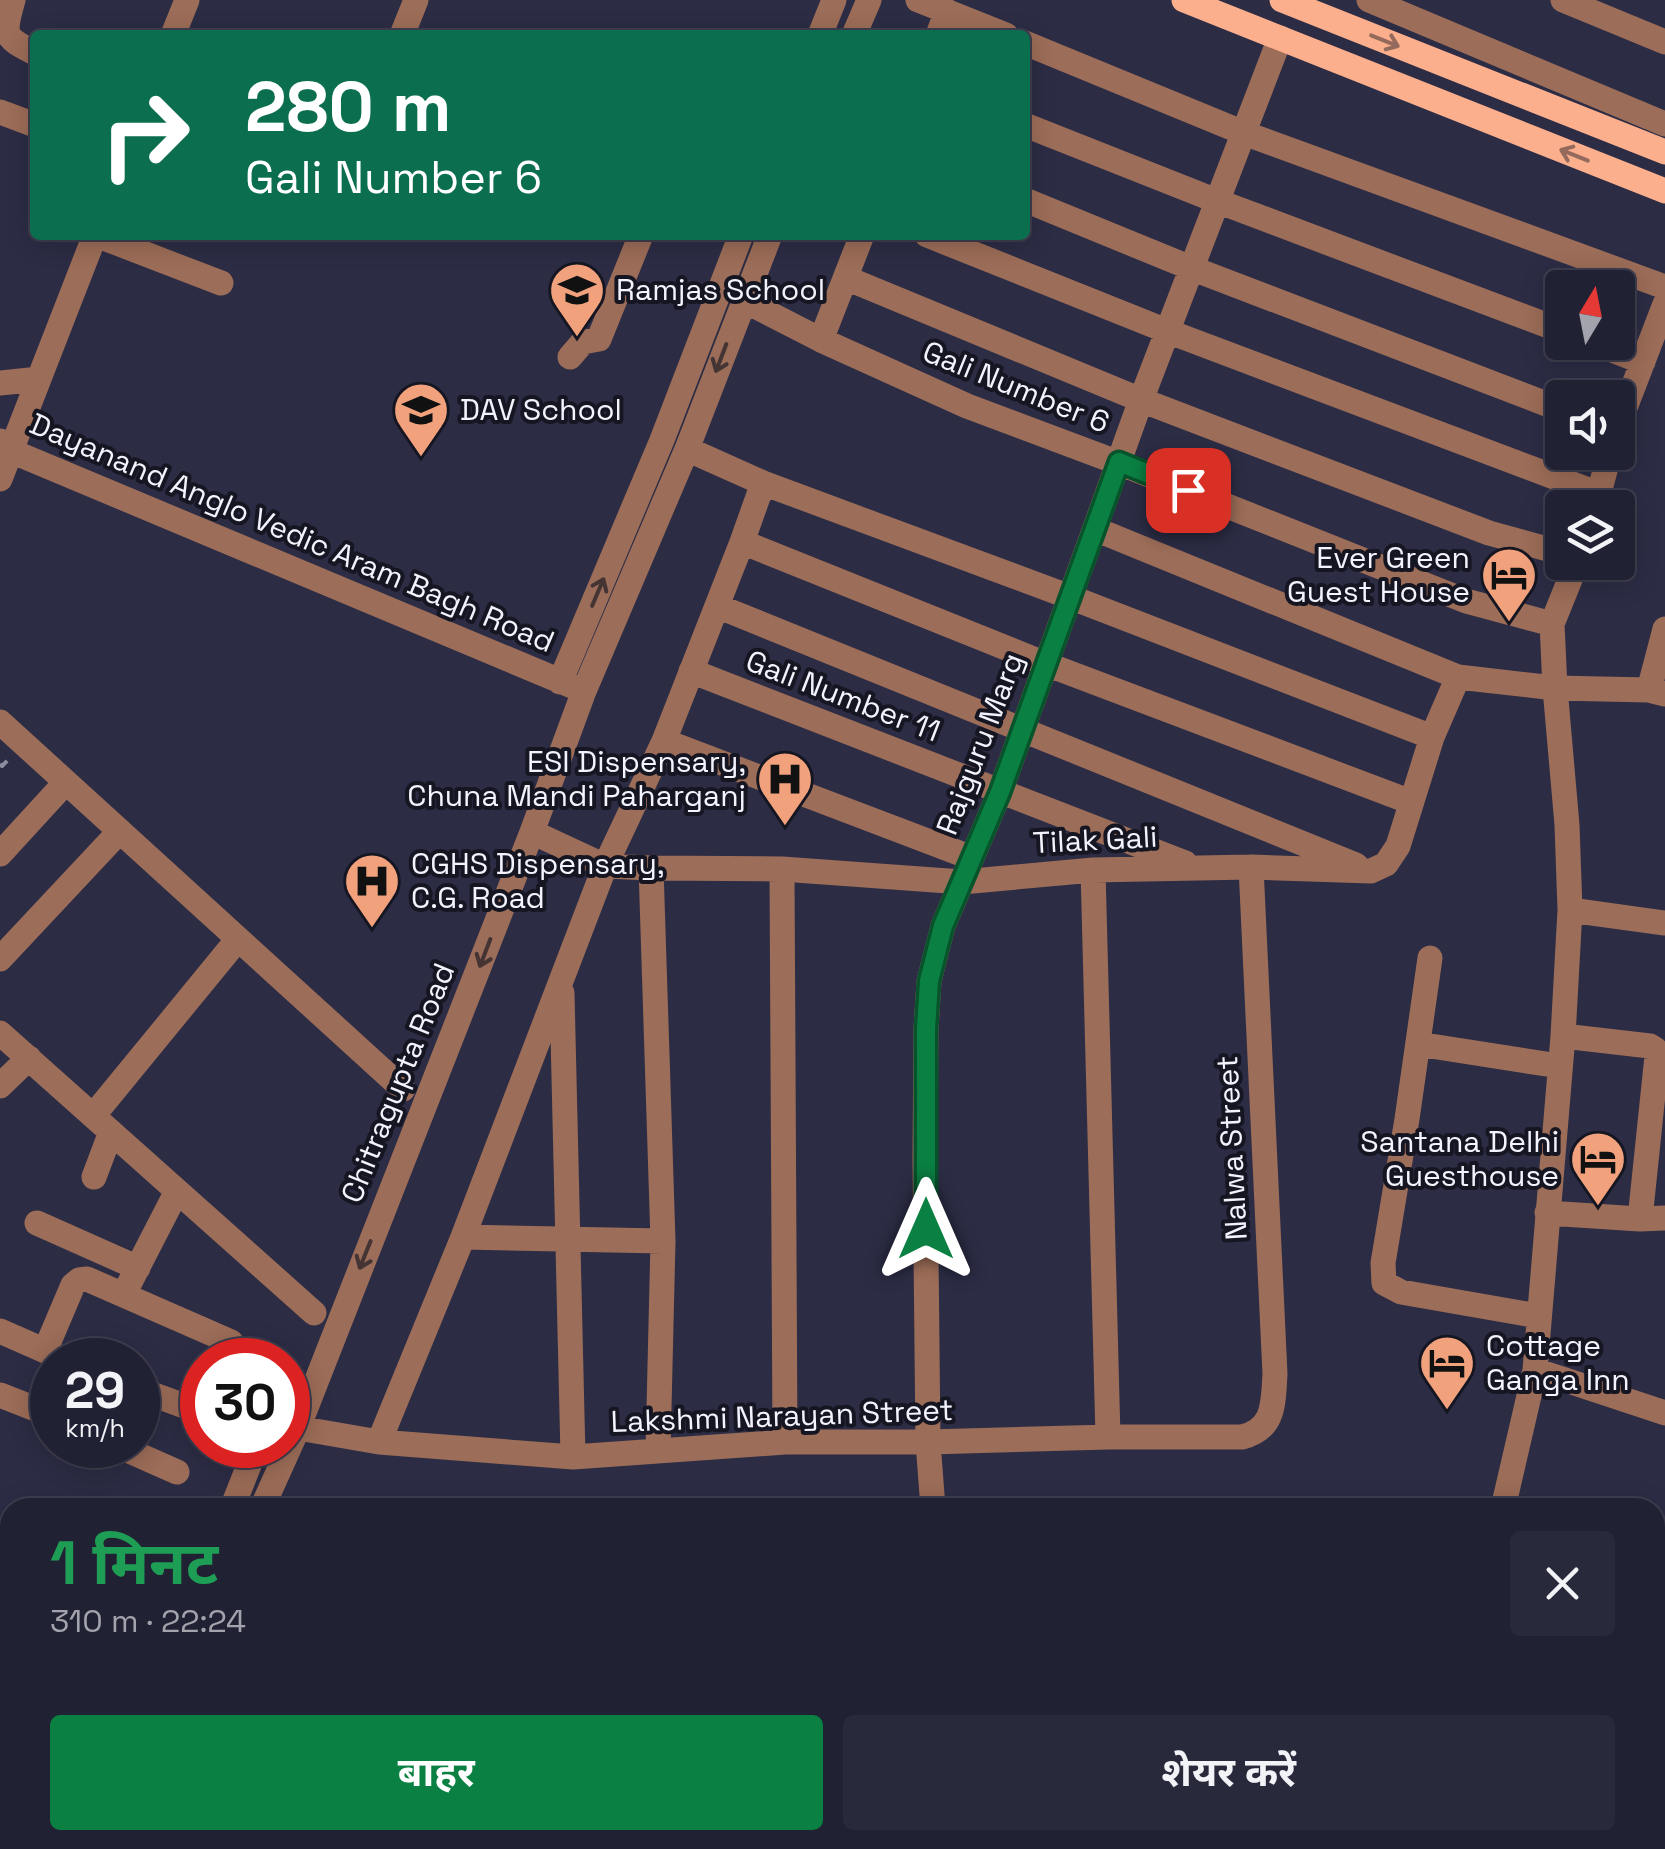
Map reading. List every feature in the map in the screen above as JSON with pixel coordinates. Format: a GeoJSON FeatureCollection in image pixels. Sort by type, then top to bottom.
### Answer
{"type":"FeatureCollection","features":[{"type":"Feature","properties":{"kind":"main road"},"geometry":{"type":"LineString","coordinates":[[1184,0],[1665,191]]}},
{"type":"Feature","properties":{"kind":"main road"},"geometry":{"type":"LineString","coordinates":[[1291,2],[1665,152]]}},
{"type":"Feature","properties":{"kind":"street"},"geometry":{"type":"LineString","coordinates":[[13,0],[8,35],[30,50]]}},
{"type":"Feature","properties":{"kind":"street"},"geometry":{"type":"LineString","coordinates":[[175,30],[187,0]]}},
{"type":"Feature","properties":{"kind":"street"},"geometry":{"type":"LineString","coordinates":[[404,30],[416,0]]}},
{"type":"Feature","properties":{"kind":"street"},"geometry":{"type":"LineString","coordinates":[[822,30],[834,0]]}},
{"type":"Feature","properties":{"kind":"street"},"geometry":{"type":"LineString","coordinates":[[856,30],[868,0]]}},
{"type":"Feature","properties":{"kind":"street"},"geometry":{"type":"LineString","coordinates":[[918,0],[942,23],[979,30]]}},
{"type":"Feature","properties":{"kind":"street"},"geometry":{"type":"LineString","coordinates":[[1368,0],[1665,124]]}},
{"type":"Feature","properties":{"kind":"street"},"geometry":{"type":"LineString","coordinates":[[1562,0],[1665,42]]}},
{"type":"Feature","properties":{"kind":"street","name":"Rajguru Marg"},"geometry":{"type":"LineString","coordinates":[[932,1498],[928,1442],[929,981],[943,926],[1000,792],[1141,400],[1280,38]]}},
{"type":"Feature","properties":{"kind":"street"},"geometry":{"type":"LineString","coordinates":[[1030,45],[1244,133],[1665,287]]}},
{"type":"Feature","properties":{"kind":"street"},"geometry":{"type":"LineString","coordinates":[[0,112],[30,123]]}},
{"type":"Feature","properties":{"kind":"street"},"geometry":{"type":"LineString","coordinates":[[1030,126],[1545,326]]}},
{"type":"Feature","properties":{"kind":"street"},"geometry":{"type":"LineString","coordinates":[[1030,202],[1545,403]]}},
{"type":"Feature","properties":{"kind":"street"},"geometry":{"type":"LineString","coordinates":[[0,479],[5,446],[39,379],[94,240]]}},
{"type":"Feature","properties":{"kind":"street"},"geometry":{"type":"LineString","coordinates":[[109,240],[220,283]]}},
{"type":"Feature","properties":{"kind":"street"},"geometry":{"type":"LineString","coordinates":[[570,357],[583,342],[598,338],[638,240]]}},
{"type":"Feature","properties":{"kind":"street","name":"Chitragupta Road"},"geometry":{"type":"LineString","coordinates":[[310,1384],[532,832],[572,686],[739,240]]}},
{"type":"Feature","properties":{"kind":"street","name":"Chitragupta Road"},"geometry":{"type":"LineString","coordinates":[[572,686],[686,450],[768,240]]}},
{"type":"Feature","properties":{"kind":"street"},"geometry":{"type":"LineString","coordinates":[[821,340],[860,240]]}},
{"type":"Feature","properties":{"kind":"street"},"geometry":{"type":"LineString","coordinates":[[940,240],[1569,490]]}},
{"type":"Feature","properties":{"kind":"street"},"geometry":{"type":"LineString","coordinates":[[846,278],[1141,400],[1490,533],[1545,548]]}},
{"type":"Feature","properties":{"kind":"street","name":"Gali Number 6"},"geometry":{"type":"LineString","coordinates":[[743,300],[967,406],[1119,462],[1466,601],[1552,624]]}},
{"type":"Feature","properties":{"kind":"street"},"geometry":{"type":"LineString","coordinates":[[1635,382],[1665,304]]}},
{"type":"Feature","properties":{"kind":"street"},"geometry":{"type":"LineString","coordinates":[[1635,359],[1643,362]]}},
{"type":"Feature","properties":{"kind":"street"},"geometry":{"type":"LineString","coordinates":[[0,383],[39,379]]}},
{"type":"Feature","properties":{"kind":"street","name":"Dayanand Anglo Vedic Aram Bagh Road"},"geometry":{"type":"LineString","coordinates":[[5,446],[572,686]]}},
{"type":"Feature","properties":{"kind":"street"},"geometry":{"type":"LineString","coordinates":[[686,450],[763,483],[1432,738]]}},
{"type":"Feature","properties":{"kind":"street"},"geometry":{"type":"LineString","coordinates":[[379,1442],[463,1237],[605,866],[664,740],[763,483]]}},
{"type":"Feature","properties":{"kind":"street"},"geometry":{"type":"LineString","coordinates":[[1095,529],[1458,677],[1555,688],[1657,692],[1665,628]]}},
{"type":"Feature","properties":{"kind":"street"},"geometry":{"type":"LineString","coordinates":[[742,542],[1046,664],[1411,802]]}},
{"type":"Feature","properties":{"kind":"street"},"geometry":{"type":"LineString","coordinates":[[1504,1498],[1534,1370],[1563,1036],[1570,910],[1552,624],[1570,580]]}},
{"type":"Feature","properties":{"kind":"street"},"geometry":{"type":"LineString","coordinates":[[717,606],[1371,870],[1386,864],[1398,846],[1432,738],[1458,677]]}},
{"type":"Feature","properties":{"kind":"street","name":"Gali Number 11"},"geometry":{"type":"LineString","coordinates":[[691,672],[1196,868]]}},
{"type":"Feature","properties":{"kind":"street"},"geometry":{"type":"LineString","coordinates":[[0,722],[403,1090]]}},
{"type":"Feature","properties":{"kind":"street"},"geometry":{"type":"LineString","coordinates":[[664,740],[967,870]]}},
{"type":"Feature","properties":{"kind":"street"},"geometry":{"type":"LineString","coordinates":[[2,849],[66,782]]}},
{"type":"Feature","properties":{"kind":"street"},"geometry":{"type":"LineString","coordinates":[[0,959],[120,831]]}},
{"type":"Feature","properties":{"kind":"street"},"geometry":{"type":"LineString","coordinates":[[532,832],[605,866]]}},
{"type":"Feature","properties":{"kind":"street","name":"Tilak Gali"},"geometry":{"type":"LineString","coordinates":[[605,866],[1371,870]]}},
{"type":"Feature","properties":{"kind":"street","name":"Nalwa Street"},"geometry":{"type":"LineString","coordinates":[[1251,867],[1275,1374],[1273,1406],[1266,1424]]}},
{"type":"Feature","properties":{"kind":"street"},"geometry":{"type":"LineString","coordinates":[[651,868],[663,1241],[658,1450]]}},
{"type":"Feature","properties":{"kind":"street"},"geometry":{"type":"LineString","coordinates":[[782,869],[785,1442]]}},
{"type":"Feature","properties":{"kind":"street"},"geometry":{"type":"LineString","coordinates":[[1093,870],[1108,1437]]}},
{"type":"Feature","properties":{"kind":"street"},"geometry":{"type":"LineString","coordinates":[[1570,910],[1665,923]]}},
{"type":"Feature","properties":{"kind":"street"},"geometry":{"type":"LineString","coordinates":[[94,1177],[102,1124],[238,939]]}},
{"type":"Feature","properties":{"kind":"street"},"geometry":{"type":"LineString","coordinates":[[1430,958],[1383,1263],[1384,1284],[1401,1292],[1538,1316]]}},
{"type":"Feature","properties":{"kind":"street"},"geometry":{"type":"LineString","coordinates":[[562,978],[574,1457]]}},
{"type":"Feature","properties":{"kind":"street"},"geometry":{"type":"LineString","coordinates":[[0,1032],[314,1313]]}},
{"type":"Feature","properties":{"kind":"street"},"geometry":{"type":"LineString","coordinates":[[1547,1213],[1652,1218],[1655,1049],[1563,1036]]}},
{"type":"Feature","properties":{"kind":"street"},"geometry":{"type":"LineString","coordinates":[[1418,1044],[1559,1066]]}},
{"type":"Feature","properties":{"kind":"street"},"geometry":{"type":"LineString","coordinates":[[0,1086],[29,1058]]}},
{"type":"Feature","properties":{"kind":"street"},"geometry":{"type":"LineString","coordinates":[[124,1294],[177,1190]]}},
{"type":"Feature","properties":{"kind":"street"},"geometry":{"type":"LineString","coordinates":[[37,1223],[138,1268]]}},
{"type":"Feature","properties":{"kind":"street"},"geometry":{"type":"LineString","coordinates":[[463,1237],[663,1241]]}},
{"type":"Feature","properties":{"kind":"street"},"geometry":{"type":"LineString","coordinates":[[59,1338],[73,1285],[87,1279],[222,1338]]}},
{"type":"Feature","properties":{"kind":"street"},"geometry":{"type":"LineString","coordinates":[[0,1331],[30,1344]]}},
{"type":"Feature","properties":{"kind":"street"},"geometry":{"type":"LineString","coordinates":[[1534,1370],[1665,1412]]}},
{"type":"Feature","properties":{"kind":"street"},"geometry":{"type":"LineString","coordinates":[[0,1395],[30,1403]]}},
{"type":"Feature","properties":{"kind":"street","name":"Lakshmi Narayan Street"},"geometry":{"type":"LineString","coordinates":[[310,1429],[379,1442],[574,1457],[785,1442],[1242,1437],[1256,1434],[1266,1424]]}},
{"type":"Feature","properties":{"kind":"street"},"geometry":{"type":"LineString","coordinates":[[160,1464],[177,1472]]}},
{"type":"Feature","properties":{"kind":"street"},"geometry":{"type":"LineString","coordinates":[[236,1498],[248,1468]]}},
{"type":"Feature","properties":{"kind":"street","name":"Chitragupta Road"},"geometry":{"type":"LineString","coordinates":[[266,1498],[277,1468]]}},
{"type":"Feature","properties":{"kind":"place","name":"Ramjas School"},"geometry":{"type":"Point","coordinates":[577,339]}},
{"type":"Feature","properties":{"kind":"place","name":"DAV School"},"geometry":{"type":"Point","coordinates":[421,459]}},
{"type":"Feature","properties":{"kind":"place","name":"Ever Green Guest House"},"geometry":{"type":"Point","coordinates":[1509,624]}},
{"type":"Feature","properties":{"kind":"place","name":"ESI Dispensary, Chuna Mandi Paharganj"},"geometry":{"type":"Point","coordinates":[785,828]}},
{"type":"Feature","properties":{"kind":"place","name":"CGHS Dispensary, C.G. Road"},"geometry":{"type":"Point","coordinates":[372,930]}},
{"type":"Feature","properties":{"kind":"place","name":"Santana Delhi Guesthouse"},"geometry":{"type":"Point","coordinates":[1598,1208]}},
{"type":"Feature","properties":{"kind":"place","name":"Cottage Ganga Inn"},"geometry":{"type":"Point","coordinates":[1447,1412]}},
{"type":"Feature","properties":{"kind":"route"},"geometry":{"type":"LineString","coordinates":[[926,1229],[926,1029],[929,981],[943,926],[1000,792],[1119,462],[1188,490]]}}]}
